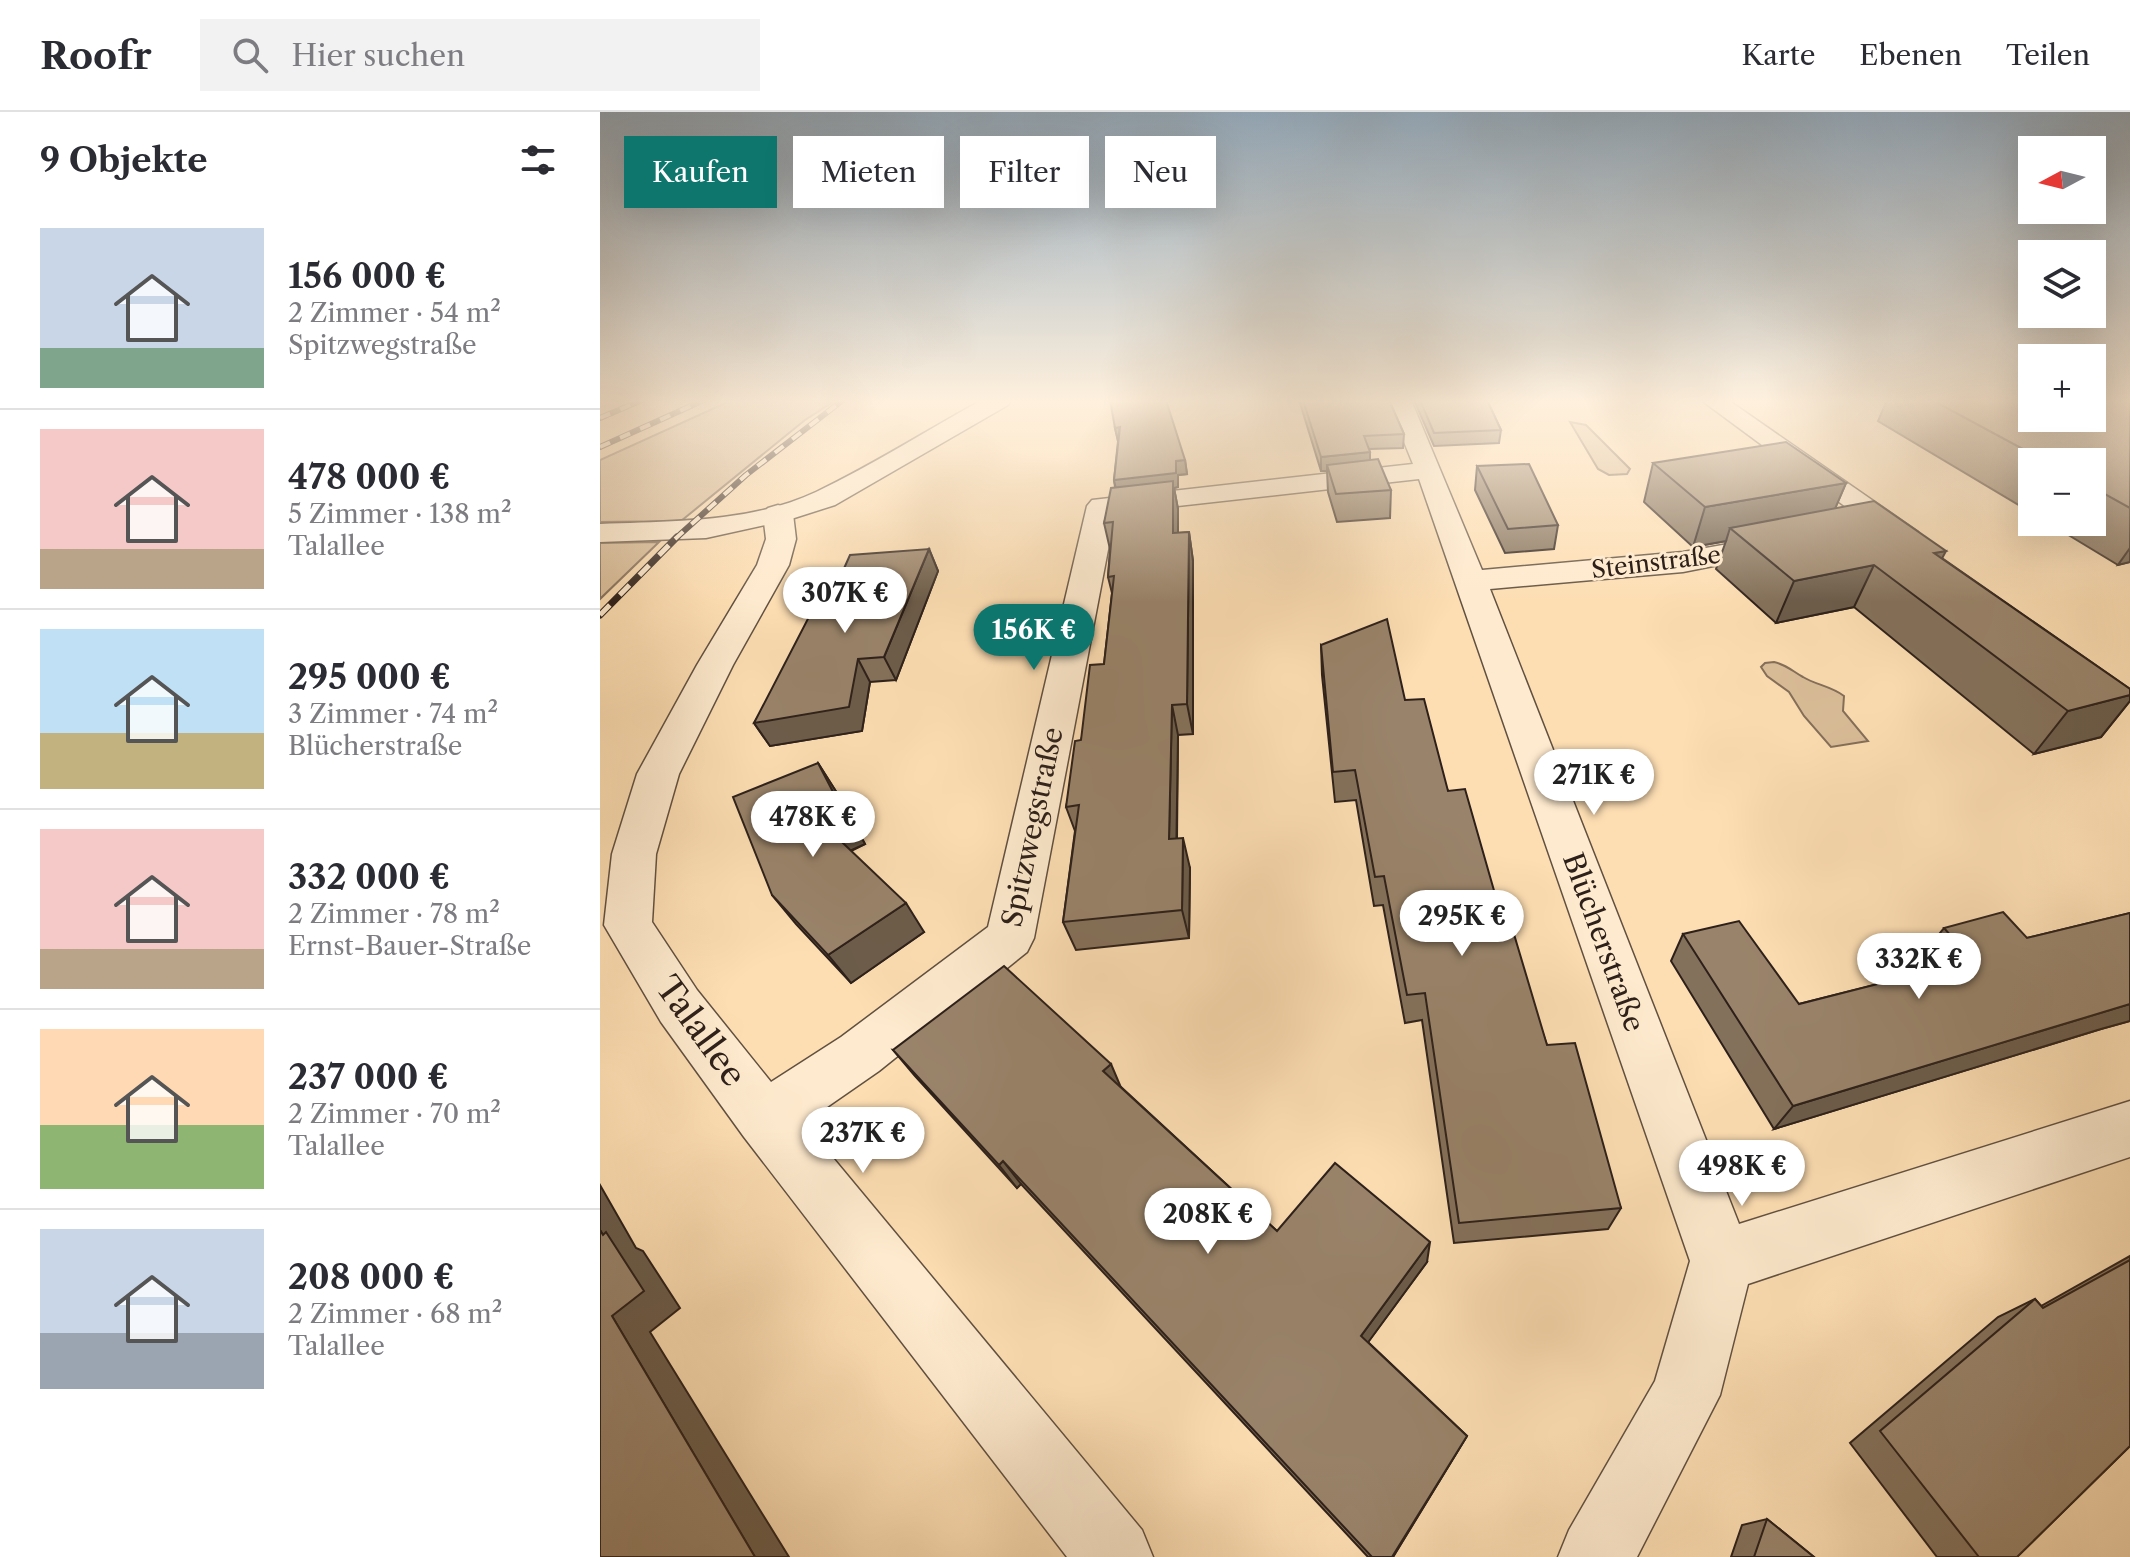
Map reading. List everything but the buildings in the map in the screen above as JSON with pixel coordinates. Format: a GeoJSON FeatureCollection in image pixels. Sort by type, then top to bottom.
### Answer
{"type":"FeatureCollection","features":[{"type":"Feature","properties":{"kind":"street"},"geometry":{"type":"LineString","coordinates":[[600,533],[706,529],[778,514],[847,489],[884,467]]}},
{"type":"Feature","properties":{"kind":"street"},"geometry":{"type":"LineString","coordinates":[[1808,467],[1926,551]]}},
{"type":"Feature","properties":{"kind":"street","name":"Blücherstraße"},"geometry":{"type":"LineString","coordinates":[[1429,470],[1722,1261]]}},
{"type":"Feature","properties":{"kind":"street","name":"Spitzwegstraße"},"geometry":{"type":"LineString","coordinates":[[764,1118],[860,1054],[1010,938],[1102,506],[1429,470]]}},
{"type":"Feature","properties":{"kind":"street","name":"Talallee"},"geometry":{"type":"LineString","coordinates":[[778,514],[781,539],[773,565],[715,665],[658,774],[634,854],[628,925],[679,1006],[764,1118],[1115,1557]]}},
{"type":"Feature","properties":{"kind":"street","name":"Steinstraße"},"geometry":{"type":"LineString","coordinates":[[1470,581],[1683,562],[1888,524]]}},
{"type":"Feature","properties":{"kind":"street"},"geometry":{"type":"LineString","coordinates":[[1596,1557],[1685,1395],[1722,1261],[2130,1129]]}},
{"type":"Feature","properties":{"kind":"shaded area"},"geometry":{"type":"Polygon","coordinates":[[[600,467],[747,467],[681,521],[600,522],[600,467]]]}},
{"type":"Feature","properties":{"kind":"shaded area"},"geometry":{"type":"Polygon","coordinates":[[[1598,469],[1630,469],[1627,474],[1609,475],[1598,469]]]}},
{"type":"Feature","properties":{"kind":"shaded area"},"geometry":{"type":"Polygon","coordinates":[[[659,542],[600,599],[600,543],[659,542]]]}},
{"type":"Feature","properties":{"kind":"shaded area"},"geometry":{"type":"Polygon","coordinates":[[[1774,662],[1844,696],[1843,711],[1868,741],[1831,747],[1804,716],[1789,692],[1767,676],[1761,667],[1774,662]]]}},
{"type":"Feature","properties":{"kind":"railway"},"geometry":{"type":"LineString","coordinates":[[675,539],[756,467]]}},
{"type":"Feature","properties":{"kind":"railway"},"geometry":{"type":"LineString","coordinates":[[600,615],[675,539]]}}]}
